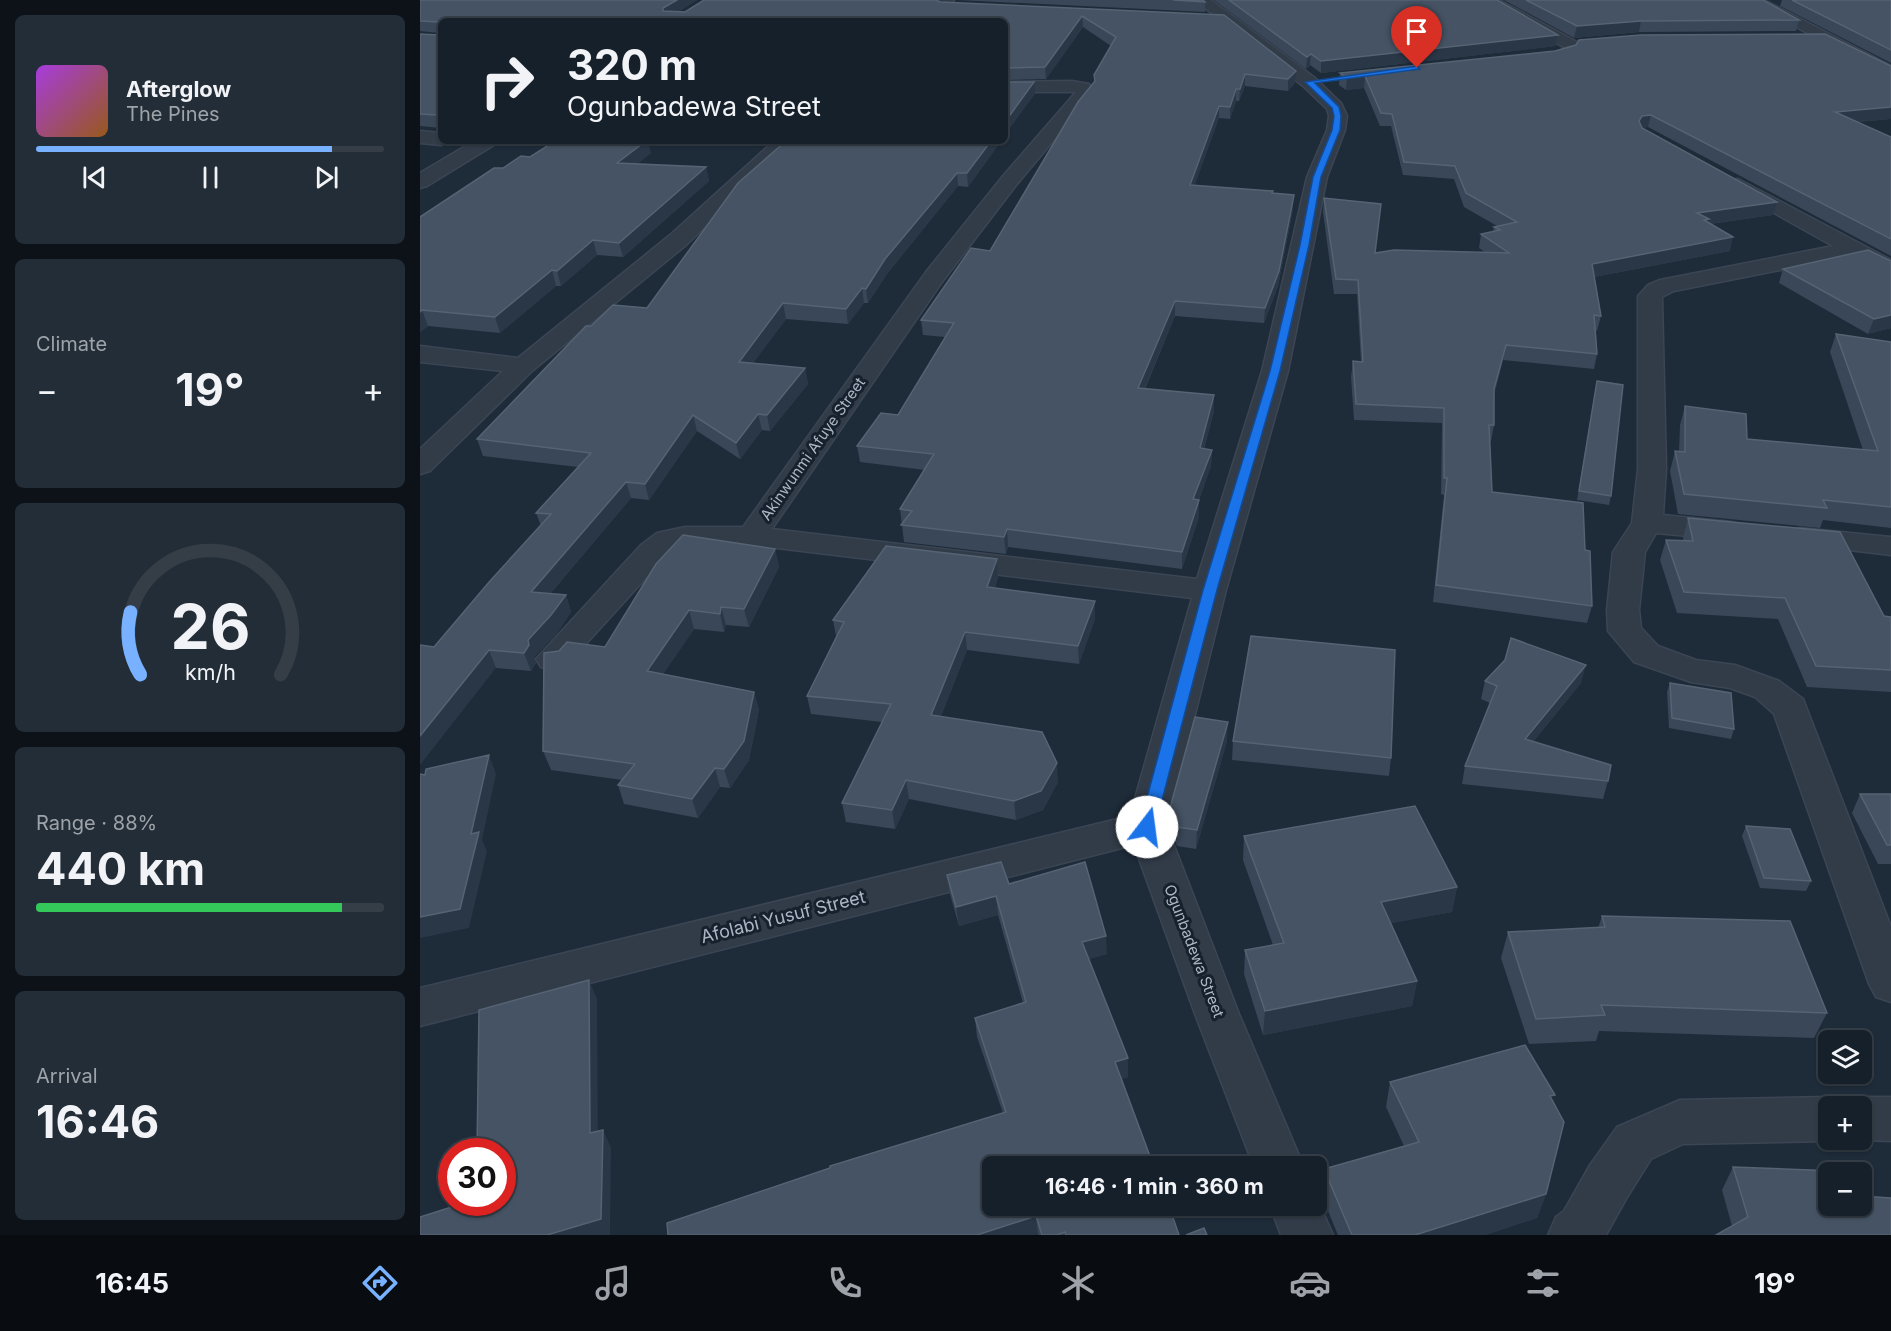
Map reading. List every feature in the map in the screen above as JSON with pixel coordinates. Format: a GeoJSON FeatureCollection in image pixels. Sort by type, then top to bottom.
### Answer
{"type":"FeatureCollection","features":[{"type":"Feature","properties":{"kind":"street"},"geometry":{"type":"LineString","coordinates":[[1147,827],[1210,590],[1275,371],[1317,177],[1336,130],[1338,116],[1320,80],[1202,0]]}},
{"type":"Feature","properties":{"kind":"street"},"geometry":{"type":"LineString","coordinates":[[1488,0],[1571,45],[1592,43]]}},
{"type":"Feature","properties":{"kind":"street"},"geometry":{"type":"LineString","coordinates":[[1753,0],[1891,73]]}},
{"type":"Feature","properties":{"kind":"street"},"geometry":{"type":"LineString","coordinates":[[926,18],[944,3],[964,7]]}},
{"type":"Feature","properties":{"kind":"street"},"geometry":{"type":"LineString","coordinates":[[1206,19],[1229,20]]}},
{"type":"Feature","properties":{"kind":"street"},"geometry":{"type":"LineString","coordinates":[[1788,38],[1822,38]]}},
{"type":"Feature","properties":{"kind":"street"},"geometry":{"type":"LineString","coordinates":[[1553,55],[1567,51],[1571,45]]}},
{"type":"Feature","properties":{"kind":"street","name":"Akinwunmi Afuye Street"},"geometry":{"type":"LineString","coordinates":[[1008,87],[1072,86],[1083,88],[1085,93],[1010,180],[934,277],[752,536],[1210,590]]}},
{"type":"Feature","properties":{"kind":"street"},"geometry":{"type":"LineString","coordinates":[[420,137],[438,139]]}},
{"type":"Feature","properties":{"kind":"street"},"geometry":{"type":"LineString","coordinates":[[420,182],[477,144]]}},
{"type":"Feature","properties":{"kind":"street"},"geometry":{"type":"LineString","coordinates":[[420,465],[523,366],[678,240],[783,144]]}},
{"type":"Feature","properties":{"kind":"street"},"geometry":{"type":"LineString","coordinates":[[1719,175],[1891,268]]}},
{"type":"Feature","properties":{"kind":"street"},"geometry":{"type":"LineString","coordinates":[[1854,249],[1668,285],[1656,290],[1650,296],[1652,469],[1647,523],[1629,552],[1623,610],[1625,631],[1646,654],[1691,671],[1735,677],[1767,689],[1790,708],[1891,984]]}},
{"type":"Feature","properties":{"kind":"street"},"geometry":{"type":"LineString","coordinates":[[420,354],[523,366]]}},
{"type":"Feature","properties":{"kind":"street"},"geometry":{"type":"LineString","coordinates":[[1647,523],[1891,546]]}},
{"type":"Feature","properties":{"kind":"street"},"geometry":{"type":"LineString","coordinates":[[553,659],[652,552],[668,540],[685,536],[752,536]]}},
{"type":"Feature","properties":{"kind":"street","name":"Afolabi Yusuf Street"},"geometry":{"type":"LineString","coordinates":[[420,1007],[1147,827]]}},
{"type":"Feature","properties":{"kind":"street","name":"Ogunbadewa Street"},"geometry":{"type":"LineString","coordinates":[[1147,827],[1217,1014],[1275,1156]]}},
{"type":"Feature","properties":{"kind":"street"},"geometry":{"type":"LineString","coordinates":[[1574,1235],[1582,1229],[1608,1182],[1634,1143],[1680,1122],[1818,1119]]}},
{"type":"Feature","properties":{"kind":"street"},"geometry":{"type":"LineString","coordinates":[[1872,1119],[1891,1119]]}},
{"type":"Feature","properties":{"kind":"street"},"geometry":{"type":"LineString","coordinates":[[1299,1216],[1307,1235]]}},
{"type":"Feature","properties":{"kind":"building"},"geometry":{"type":"Polygon","coordinates":[[[420,0],[677,0],[663,8],[663,11],[685,12],[704,0],[936,0],[1224,15],[1296,71],[1288,79],[1245,74],[1240,89],[1236,89],[1230,107],[1219,106],[1190,185],[1273,191],[1272,193],[1294,195],[1279,271],[1265,308],[1175,301],[1138,388],[1214,395],[1200,448],[1212,450],[1193,499],[1199,500],[1182,552],[1007,529],[1004,537],[901,525],[912,511],[900,509],[934,454],[857,446],[881,413],[898,415],[954,323],[921,320],[971,248],[990,251],[1078,102],[1095,81],[1094,75],[1116,37],[1082,16],[1045,67],[1008,68],[1008,18],[438,18],[438,22],[420,21],[420,0]]]}},
{"type":"Feature","properties":{"kind":"building"},"geometry":{"type":"Polygon","coordinates":[[[1173,0],[1203,0],[1205,2],[1173,0]]]}},
{"type":"Feature","properties":{"kind":"building"},"geometry":{"type":"Polygon","coordinates":[[[1229,0],[1497,0],[1558,35],[1321,61],[1311,54],[1307,57],[1229,0]]]}},
{"type":"Feature","properties":{"kind":"building"},"geometry":{"type":"Polygon","coordinates":[[[1526,0],[1763,0],[1799,20],[1641,21],[1577,26],[1526,0]]]}},
{"type":"Feature","properties":{"kind":"building"},"geometry":{"type":"Polygon","coordinates":[[[1792,0],[1891,0],[1891,50],[1792,0]]]}},
{"type":"Feature","properties":{"kind":"building"},"geometry":{"type":"Polygon","coordinates":[[[420,34],[438,35],[437,115],[420,114],[420,34]]]}},
{"type":"Feature","properties":{"kind":"building"},"geometry":{"type":"Polygon","coordinates":[[[1825,34],[1891,66],[1891,107],[1835,112],[1891,137],[1891,239],[1651,115],[1642,116],[1639,121],[1642,128],[1777,202],[1697,213],[1709,219],[1704,220],[1733,237],[1592,264],[1601,316],[1594,315],[1597,354],[1506,345],[1494,389],[1494,425],[1489,425],[1492,492],[1583,503],[1585,550],[1590,551],[1592,606],[1436,585],[1447,478],[1444,478],[1444,408],[1356,404],[1353,361],[1363,362],[1358,280],[1336,279],[1324,198],[1381,204],[1375,253],[1394,250],[1509,253],[1481,234],[1500,230],[1494,227],[1517,222],[1466,193],[1455,166],[1404,162],[1392,114],[1381,113],[1365,76],[1347,78],[1340,73],[1555,51],[1576,45],[1579,40],[1641,35],[1825,34]]]}},
{"type":"Feature","properties":{"kind":"building"},"geometry":{"type":"Polygon","coordinates":[[[1008,82],[1034,82],[1008,118],[1008,82]]]}},
{"type":"Feature","properties":{"kind":"building"},"geometry":{"type":"Polygon","coordinates":[[[550,144],[642,144],[617,163],[706,167],[619,243],[593,240],[557,271],[552,270],[495,317],[422,310],[420,312],[420,217],[494,168],[503,168],[521,156],[530,157],[550,144]]]}},
{"type":"Feature","properties":{"kind":"building"},"geometry":{"type":"Polygon","coordinates":[[[783,144],[989,144],[967,173],[957,173],[885,259],[866,289],[862,288],[846,309],[783,303],[739,362],[805,368],[767,415],[758,414],[736,443],[693,415],[645,484],[626,482],[531,592],[566,595],[528,640],[529,645],[524,653],[489,650],[420,736],[420,645],[434,647],[551,514],[536,513],[591,453],[477,439],[586,326],[591,326],[613,305],[647,308],[738,183],[783,144]]]}},
{"type":"Feature","properties":{"kind":"building"},"geometry":{"type":"Polygon","coordinates":[[[1868,250],[1891,261],[1891,315],[1874,319],[1783,269],[1868,250]]]}},
{"type":"Feature","properties":{"kind":"building"},"geometry":{"type":"Polygon","coordinates":[[[1836,334],[1891,342],[1891,507],[1823,500],[1827,508],[1684,494],[1675,451],[1685,452],[1685,406],[1746,414],[1747,439],[1878,451],[1836,334]]]}},
{"type":"Feature","properties":{"kind":"building"},"geometry":{"type":"Polygon","coordinates":[[[1597,381],[1623,385],[1611,496],[1579,491],[1597,381]]]}},
{"type":"Feature","properties":{"kind":"building"},"geometry":{"type":"Polygon","coordinates":[[[1688,518],[1840,532],[1884,616],[1891,617],[1891,670],[1816,666],[1785,598],[1684,592],[1666,540],[1693,541],[1688,518]]]}},
{"type":"Feature","properties":{"kind":"building"},"geometry":{"type":"Polygon","coordinates":[[[683,535],[775,549],[744,609],[721,607],[720,614],[689,610],[647,671],[754,692],[744,741],[724,769],[715,768],[692,799],[618,785],[635,764],[543,751],[544,653],[559,651],[567,642],[605,647],[656,564],[683,535]]]}},
{"type":"Feature","properties":{"kind":"building"},"geometry":{"type":"Polygon","coordinates":[[[886,546],[997,559],[987,587],[1095,601],[1078,646],[965,632],[931,715],[1042,732],[1057,763],[1041,791],[1014,801],[906,780],[892,810],[842,803],[891,704],[807,696],[844,622],[833,620],[886,546]]]}},
{"type":"Feature","properties":{"kind":"building"},"geometry":{"type":"Polygon","coordinates":[[[1251,636],[1395,650],[1391,758],[1233,741],[1251,636]]]}},
{"type":"Feature","properties":{"kind":"building"},"geometry":{"type":"Polygon","coordinates":[[[1511,638],[1586,665],[1525,739],[1611,765],[1608,781],[1465,766],[1497,686],[1485,681],[1505,660],[1511,638]]]}},
{"type":"Feature","properties":{"kind":"building"},"geometry":{"type":"Polygon","coordinates":[[[1670,683],[1731,693],[1734,729],[1672,718],[1670,683]]]}},
{"type":"Feature","properties":{"kind":"building"},"geometry":{"type":"Polygon","coordinates":[[[1195,717],[1228,722],[1197,830],[1177,827],[1170,808],[1195,717]]]}},
{"type":"Feature","properties":{"kind":"building"},"geometry":{"type":"Polygon","coordinates":[[[489,755],[471,834],[479,832],[460,909],[420,917],[420,774],[425,775],[426,769],[489,755]]]}},
{"type":"Feature","properties":{"kind":"building"},"geometry":{"type":"Polygon","coordinates":[[[1860,794],[1891,794],[1891,845],[1887,845],[1860,794]]]}},
{"type":"Feature","properties":{"kind":"building"},"geometry":{"type":"Polygon","coordinates":[[[1415,806],[1457,887],[1381,902],[1417,981],[1265,1011],[1245,950],[1284,943],[1244,836],[1415,806]]]}},
{"type":"Feature","properties":{"kind":"building"},"geometry":{"type":"Polygon","coordinates":[[[1746,826],[1790,829],[1811,881],[1764,878],[1746,826]]]}},
{"type":"Feature","properties":{"kind":"building"},"geometry":{"type":"Polygon","coordinates":[[[1001,862],[1009,884],[1085,862],[1106,936],[1082,942],[1128,1058],[1115,1062],[1150,1156],[982,1156],[982,1216],[1036,1216],[977,1235],[668,1235],[667,1223],[830,1168],[830,1166],[1006,1112],[975,1018],[1026,1002],[996,896],[956,907],[947,875],[1001,862]]]}},
{"type":"Feature","properties":{"kind":"building"},"geometry":{"type":"Polygon","coordinates":[[[1602,916],[1790,921],[1827,1013],[1601,1005],[1605,1015],[1536,1019],[1508,932],[1605,927],[1602,916]]]}},
{"type":"Feature","properties":{"kind":"building"},"geometry":{"type":"Polygon","coordinates":[[[589,980],[590,1133],[603,1130],[601,1219],[547,1235],[420,1235],[420,1217],[438,1211],[438,1216],[516,1216],[516,1138],[477,1138],[479,1010],[589,980]]]}},
{"type":"Feature","properties":{"kind":"building"},"geometry":{"type":"Polygon","coordinates":[[[1525,1045],[1555,1095],[1550,1096],[1564,1122],[1546,1194],[1415,1235],[1352,1235],[1327,1176],[1327,1168],[1419,1142],[1390,1082],[1525,1045]]]}},
{"type":"Feature","properties":{"kind":"building"},"geometry":{"type":"Polygon","coordinates":[[[1733,1167],[1818,1170],[1818,1216],[1872,1216],[1872,1197],[1891,1198],[1891,1235],[1716,1235],[1748,1217],[1733,1167]]]}},
{"type":"Feature","properties":{"kind":"building"},"geometry":{"type":"Polygon","coordinates":[[[1036,1216],[1172,1216],[1179,1235],[1066,1235],[1065,1232],[1057,1235],[1042,1235],[1036,1216]]]}},
{"type":"Feature","properties":{"kind":"building"},"geometry":{"type":"Polygon","coordinates":[[[1204,1228],[1207,1235],[1186,1235],[1204,1228]]]}},
{"type":"Feature","properties":{"kind":"route"},"geometry":{"type":"LineString","coordinates":[[1147,827],[1210,590],[1275,371],[1317,177],[1336,130],[1338,116],[1335,107],[1309,82],[1417,68]]}}]}
